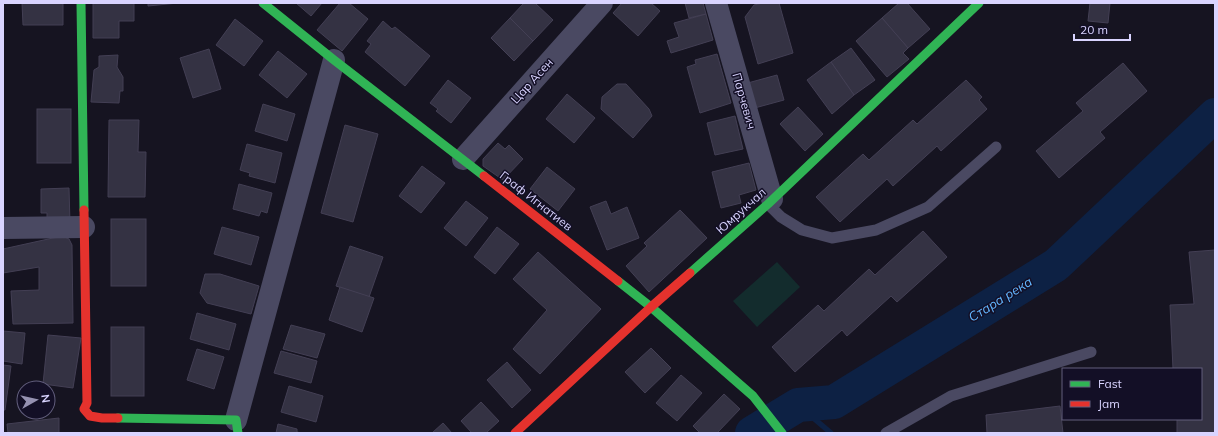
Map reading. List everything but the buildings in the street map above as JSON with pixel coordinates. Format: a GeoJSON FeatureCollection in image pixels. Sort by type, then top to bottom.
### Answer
{"type":"FeatureCollection","features":[{"type":"Feature","properties":{"kind":"street"},"geometry":{"type":"LineString","coordinates":[[81,3],[73,228],[87,403],[84,409],[90,416],[237,426],[334,60]]}},
{"type":"Feature","properties":{"kind":"street","name":"Граф Игнатиев"},"geometry":{"type":"LineString","coordinates":[[263,3],[651,307],[753,396],[782,433]]}},
{"type":"Feature","properties":{"kind":"street","name":"Цар Асен"},"geometry":{"type":"LineString","coordinates":[[463,159],[602,3]]}},
{"type":"Feature","properties":{"kind":"street","name":"Парчевич"},"geometry":{"type":"LineString","coordinates":[[716,3],[770,201]]}},
{"type":"Feature","properties":{"kind":"street","name":"Юмрукчал"},"geometry":{"type":"LineString","coordinates":[[515,433],[651,307],[770,201],[979,3]]}},
{"type":"Feature","properties":{"kind":"street"},"geometry":{"type":"LineString","coordinates":[[3,228],[73,228]]}},
{"type":"Feature","properties":{"kind":"lane"},"geometry":{"type":"LineString","coordinates":[[770,201],[781,217],[802,230],[832,238],[876,230],[928,207],[996,147]]}},
{"type":"Feature","properties":{"kind":"lane"},"geometry":{"type":"LineString","coordinates":[[886,433],[951,396],[1091,352]]}},
{"type":"Feature","properties":{"kind":"green space"},"geometry":{"type":"Polygon","coordinates":[[[777,262],[800,287],[757,327],[733,301],[777,262]]]}},
{"type":"Feature","properties":{"kind":"waterway","name":"Стара река"},"geometry":{"type":"LineString","coordinates":[[752,433],[798,405],[834,402],[1056,265],[1215,115]]}},
{"type":"Feature","properties":{"kind":"waterway"},"geometry":{"type":"LineString","coordinates":[[798,405],[831,433]]}},
{"type":"Feature","properties":{"kind":"traffic: fast"},"geometry":{"type":"LineString","coordinates":[[81,3],[84,210]]}},
{"type":"Feature","properties":{"kind":"traffic: fast"},"geometry":{"type":"LineString","coordinates":[[263,3],[484,176]]}},
{"type":"Feature","properties":{"kind":"traffic: fast"},"geometry":{"type":"LineString","coordinates":[[690,273],[768,204],[979,3]]}},
{"type":"Feature","properties":{"kind":"traffic: fast"},"geometry":{"type":"LineString","coordinates":[[618,281],[651,307],[753,396],[782,433]]}},
{"type":"Feature","properties":{"kind":"traffic: fast"},"geometry":{"type":"LineString","coordinates":[[118,418],[236,420],[238,433]]}},
{"type":"Feature","properties":{"kind":"traffic: jam"},"geometry":{"type":"LineString","coordinates":[[484,176],[618,281]]}},
{"type":"Feature","properties":{"kind":"traffic: jam"},"geometry":{"type":"LineString","coordinates":[[84,210],[87,403],[84,409],[90,416],[118,418]]}},
{"type":"Feature","properties":{"kind":"traffic: jam"},"geometry":{"type":"LineString","coordinates":[[515,433],[651,307],[690,273]]}}]}
